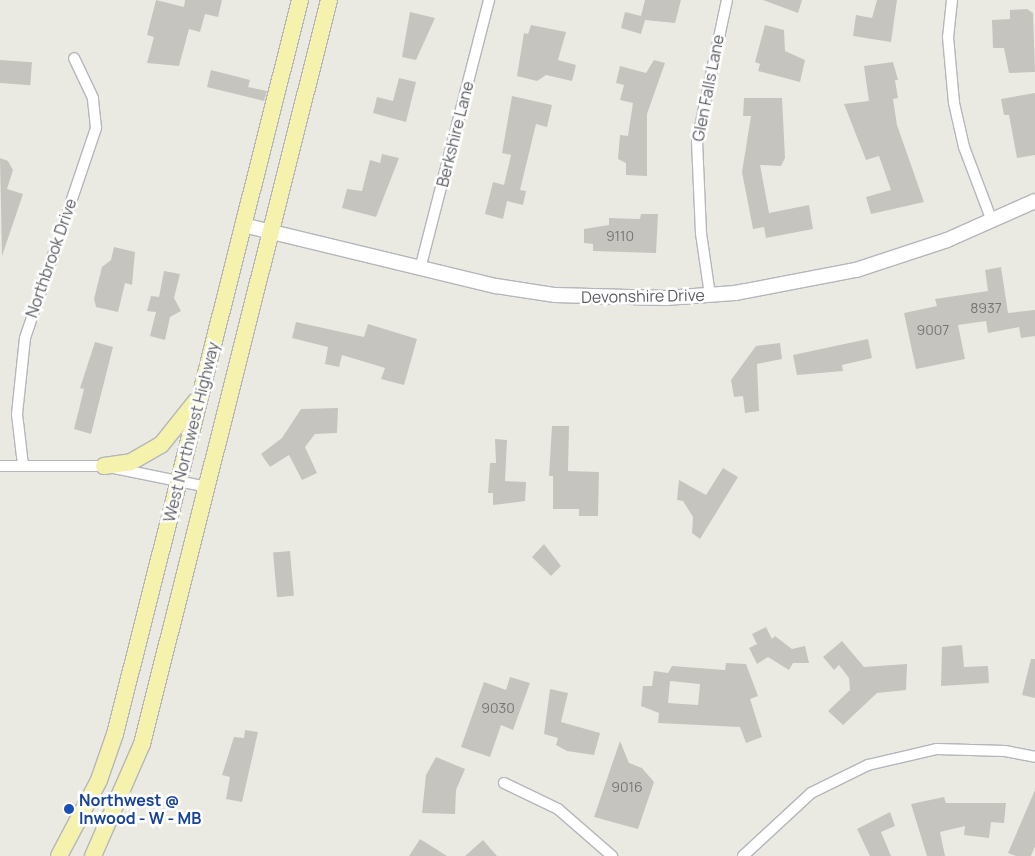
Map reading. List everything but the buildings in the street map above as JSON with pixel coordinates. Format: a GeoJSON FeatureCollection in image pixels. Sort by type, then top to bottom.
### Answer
{"type":"FeatureCollection","features":[{"type":"Feature","properties":{"kind":"main road","name":"West Northwest Highway"},"geometry":{"type":"LineString","coordinates":[[59,856],[92,795],[115,734],[300,0]]}},
{"type":"Feature","properties":{"kind":"main road","name":"West Northwest Highway"},"geometry":{"type":"LineString","coordinates":[[92,856],[142,744],[329,0]]}},
{"type":"Feature","properties":{"kind":"main road"},"geometry":{"type":"LineString","coordinates":[[104,466],[130,462],[162,445],[201,393]]}},
{"type":"Feature","properties":{"kind":"main road"},"geometry":{"type":"LineString","coordinates":[[115,734],[142,744]]}},
{"type":"Feature","properties":{"kind":"street","name":"Berkshire Lane"},"geometry":{"type":"LineString","coordinates":[[420,269],[489,0]]}},
{"type":"Feature","properties":{"kind":"street","name":"Glen Falls Lane"},"geometry":{"type":"LineString","coordinates":[[710,295],[700,223],[697,141],[727,0]]}},
{"type":"Feature","properties":{"kind":"street"},"geometry":{"type":"LineString","coordinates":[[952,0],[948,37],[954,103],[964,147],[992,221]]}},
{"type":"Feature","properties":{"kind":"street","name":"Northbrook Drive"},"geometry":{"type":"LineString","coordinates":[[23,465],[17,414],[25,338],[96,128],[92,98],[74,58]]}},
{"type":"Feature","properties":{"kind":"street","name":"Devonshire Drive"},"geometry":{"type":"LineString","coordinates":[[243,225],[420,269],[556,295],[710,295],[856,270],[992,221],[1035,201]]}},
{"type":"Feature","properties":{"kind":"street"},"geometry":{"type":"LineString","coordinates":[[0,466],[104,466],[180,479],[207,487]]}},
{"type":"Feature","properties":{"kind":"street"},"geometry":{"type":"LineString","coordinates":[[744,856],[811,793],[868,765],[937,749],[1005,750],[1035,757]]}},
{"type":"Feature","properties":{"kind":"street"},"geometry":{"type":"LineString","coordinates":[[504,783],[558,810],[612,856]]}},
{"type":"Feature","properties":{"kind":"place","name":"Northwest @ Inwood - W - MB"},"geometry":{"type":"Point","coordinates":[69,809]}}]}
